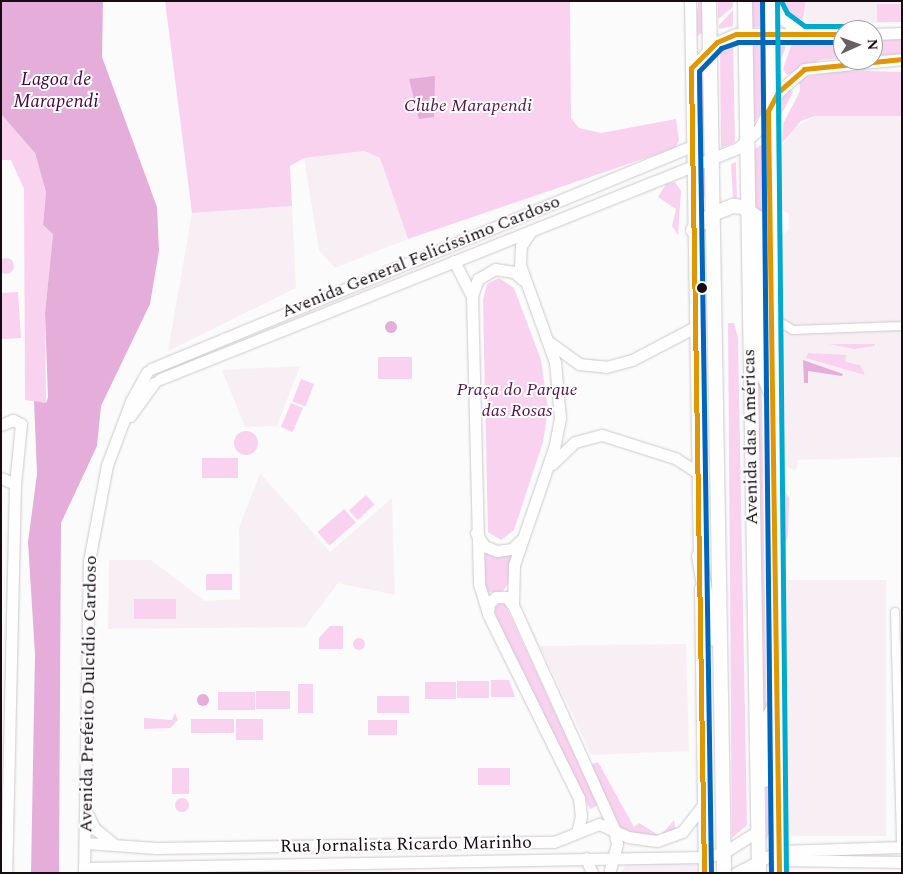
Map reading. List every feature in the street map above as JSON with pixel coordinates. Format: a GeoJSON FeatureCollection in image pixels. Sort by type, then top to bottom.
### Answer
{"type":"FeatureCollection","features":[{"type":"Feature","properties":{"kind":"highway","name":"Avenida das Américas"},"geometry":{"type":"LineString","coordinates":[[709,1],[724,873]]}},
{"type":"Feature","properties":{"kind":"highway","name":"Avenida das Américas"},"geometry":{"type":"LineString","coordinates":[[745,1],[759,873]]}},
{"type":"Feature","properties":{"kind":"highway"},"geometry":{"type":"LineString","coordinates":[[693,230],[713,214],[733,206],[748,210],[759,222],[764,368],[772,396]]}},
{"type":"Feature","properties":{"kind":"highway"},"geometry":{"type":"LineString","coordinates":[[699,556],[714,662],[721,674]]}},
{"type":"Feature","properties":{"kind":"highway"},"geometry":{"type":"LineString","coordinates":[[758,827],[764,806],[770,715],[777,701]]}},
{"type":"Feature","properties":{"kind":"street"},"geometry":{"type":"LineString","coordinates":[[690,1],[704,873]]}},
{"type":"Feature","properties":{"kind":"street"},"geometry":{"type":"LineString","coordinates":[[771,1],[781,18],[803,34]]}},
{"type":"Feature","properties":{"kind":"street","name":"Avenida das Américas"},"geometry":{"type":"LineString","coordinates":[[771,1],[768,33],[768,111],[779,873]]}},
{"type":"Feature","properties":{"kind":"street"},"geometry":{"type":"LineString","coordinates":[[691,68],[727,36],[745,33],[833,34]]}},
{"type":"Feature","properties":{"kind":"street"},"geometry":{"type":"LineString","coordinates":[[883,34],[902,33]]}},
{"type":"Feature","properties":{"kind":"street"},"geometry":{"type":"LineString","coordinates":[[747,141],[768,111],[778,92],[804,69],[902,59]]}},
{"type":"Feature","properties":{"kind":"street","name":"Avenida General Felicíssimo Cardoso"},"geometry":{"type":"LineString","coordinates":[[157,380],[712,158],[747,141]]}},
{"type":"Feature","properties":{"kind":"street","name":"Avenida General Felicíssimo Cardoso"},"geometry":{"type":"LineString","coordinates":[[149,370],[242,330],[692,146]]}},
{"type":"Feature","properties":{"kind":"street"},"geometry":{"type":"LineString","coordinates":[[546,207],[555,211],[553,221]]}},
{"type":"Feature","properties":{"kind":"street"},"geometry":{"type":"LineString","coordinates":[[512,605],[514,565],[521,540],[547,469],[560,401],[549,342],[523,280],[520,255],[532,230]]}},
{"type":"Feature","properties":{"kind":"street"},"geometry":{"type":"LineString","coordinates":[[454,261],[472,296]]}},
{"type":"Feature","properties":{"kind":"street"},"geometry":{"type":"LineString","coordinates":[[402,264],[400,272],[407,280]]}},
{"type":"Feature","properties":{"kind":"street"},"geometry":{"type":"LineString","coordinates":[[523,280],[510,270],[495,268],[478,279],[472,296],[475,532],[479,584],[488,614],[566,772],[581,808],[577,833]]}},
{"type":"Feature","properties":{"kind":"street"},"geometry":{"type":"LineString","coordinates":[[771,293],[778,304],[780,324],[793,330],[902,326]]}},
{"type":"Feature","properties":{"kind":"street"},"geometry":{"type":"LineString","coordinates":[[303,305],[312,310],[310,319]]}},
{"type":"Feature","properties":{"kind":"street"},"geometry":{"type":"LineString","coordinates":[[549,342],[579,364],[606,368],[632,360],[695,327]]}},
{"type":"Feature","properties":{"kind":"street"},"geometry":{"type":"LineString","coordinates":[[242,330],[241,340],[250,343]]}},
{"type":"Feature","properties":{"kind":"street"},"geometry":{"type":"LineString","coordinates":[[149,370],[158,370],[157,380],[122,430],[138,383],[149,370]]}},
{"type":"Feature","properties":{"kind":"street"},"geometry":{"type":"LineString","coordinates":[[1,424],[13,420],[21,424],[15,484],[6,873]]}},
{"type":"Feature","properties":{"kind":"street","name":"Avenida Prefeito Dulcídio Cardoso"},"geometry":{"type":"LineString","coordinates":[[84,870],[86,843],[89,561],[108,465],[122,430]]}},
{"type":"Feature","properties":{"kind":"street"},"geometry":{"type":"LineString","coordinates":[[547,469],[575,442],[602,435],[675,458],[698,473]]}},
{"type":"Feature","properties":{"kind":"street"},"geometry":{"type":"LineString","coordinates":[[1,478],[15,484]]}},
{"type":"Feature","properties":{"kind":"street"},"geometry":{"type":"LineString","coordinates":[[475,532],[484,546],[497,551],[512,549],[521,540]]}},
{"type":"Feature","properties":{"kind":"street"},"geometry":{"type":"LineString","coordinates":[[488,614],[490,603],[496,596],[506,597],[512,605],[583,765],[614,829],[617,844],[609,873]]}},
{"type":"Feature","properties":{"kind":"street"},"geometry":{"type":"LineString","coordinates":[[895,612],[898,846]]}},
{"type":"Feature","properties":{"kind":"street"},"geometry":{"type":"LineString","coordinates":[[566,772],[578,773],[583,765]]}},
{"type":"Feature","properties":{"kind":"street","name":"Rua Jornalista Ricardo Marinho"},"geometry":{"type":"LineString","coordinates":[[86,843],[119,847],[156,848],[357,847],[554,842],[599,824],[642,840],[666,840],[693,823],[702,804]]}},
{"type":"Feature","properties":{"kind":"street"},"geometry":{"type":"LineString","coordinates":[[86,812],[94,828],[119,847]]}},
{"type":"Feature","properties":{"kind":"street","name":"Rua Jornalista Ricardo Marinho"},"geometry":{"type":"LineString","coordinates":[[84,870],[118,865],[240,862],[704,857],[723,853],[758,827]]}},
{"type":"Feature","properties":{"kind":"street"},"geometry":{"type":"LineString","coordinates":[[483,859],[479,851],[484,844]]}},
{"type":"Feature","properties":{"kind":"street"},"geometry":{"type":"LineString","coordinates":[[736,873],[759,858],[814,855],[898,846]]}},
{"type":"Feature","properties":{"kind":"street"},"geometry":{"type":"LineString","coordinates":[[898,846],[885,856],[898,864]]}},
{"type":"Feature","properties":{"kind":"street"},"geometry":{"type":"LineString","coordinates":[[240,847],[240,862]]}},
{"type":"Feature","properties":{"kind":"street"},"geometry":{"type":"LineString","coordinates":[[357,847],[357,861]]}},
{"type":"Feature","properties":{"kind":"street"},"geometry":{"type":"LineString","coordinates":[[156,848],[156,865]]}},
{"type":"Feature","properties":{"kind":"street"},"geometry":{"type":"LineString","coordinates":[[814,855],[898,864]]}},
{"type":"Feature","properties":{"kind":"street"},"geometry":{"type":"LineString","coordinates":[[586,858],[592,873]]}},
{"type":"Feature","properties":{"kind":"street"},"geometry":{"type":"LineString","coordinates":[[106,873],[118,865]]}},
{"type":"Feature","properties":{"kind":"shaded area"},"geometry":{"type":"Polygon","coordinates":[[[806,1],[902,1],[902,22],[833,20],[833,25],[821,25],[806,21],[806,1]]]}},
{"type":"Feature","properties":{"kind":"shaded area"},"geometry":{"type":"Polygon","coordinates":[[[815,116],[902,116],[902,457],[798,460],[796,470],[785,466],[778,456],[778,342],[784,334],[779,238],[789,229],[789,214],[780,209],[779,152],[792,129],[815,116]]]}},
{"type":"Feature","properties":{"kind":"shaded area"},"geometry":{"type":"Polygon","coordinates":[[[364,151],[380,158],[408,239],[335,268],[319,250],[304,158],[364,151]]]}},
{"type":"Feature","properties":{"kind":"shaded area"},"geometry":{"type":"Polygon","coordinates":[[[292,206],[296,288],[168,351],[192,213],[292,206]]]}},
{"type":"Feature","properties":{"kind":"shaded area"},"geometry":{"type":"Polygon","coordinates":[[[300,366],[277,426],[245,427],[222,370],[300,366]]]}},
{"type":"Feature","properties":{"kind":"shaded area"},"geometry":{"type":"Polygon","coordinates":[[[260,473],[330,552],[392,498],[395,595],[338,583],[305,627],[108,629],[109,560],[151,560],[205,601],[240,599],[239,528],[260,473]]]}},
{"type":"Feature","properties":{"kind":"shaded area"},"geometry":{"type":"Polygon","coordinates":[[[785,580],[886,580],[886,836],[785,836],[785,580]]]}},
{"type":"Feature","properties":{"kind":"shaded area"},"geometry":{"type":"Polygon","coordinates":[[[686,644],[689,751],[591,755],[540,646],[686,644]]]}},
{"type":"Feature","properties":{"kind":"shaded area"},"geometry":{"type":"Polygon","coordinates":[[[686,862],[696,865],[698,873],[620,873],[627,864],[686,862]]]}},
{"type":"Feature","properties":{"kind":"green space","name":"Clube Marapendi"},"geometry":{"type":"Polygon","coordinates":[[[165,1],[570,1],[571,118],[579,128],[601,133],[676,119],[679,141],[675,148],[408,239],[380,158],[364,151],[304,158],[290,166],[292,206],[192,213],[165,1]]]}},
{"type":"Feature","properties":{"kind":"green space"},"geometry":{"type":"Polygon","coordinates":[[[698,1],[704,1],[705,31],[696,37],[698,1]]]}},
{"type":"Feature","properties":{"kind":"green space"},"geometry":{"type":"Polygon","coordinates":[[[718,1],[733,1],[733,7],[718,19],[718,1]]]}},
{"type":"Feature","properties":{"kind":"green space"},"geometry":{"type":"Polygon","coordinates":[[[747,1],[760,1],[760,27],[747,27],[747,1]]]}},
{"type":"Feature","properties":{"kind":"green space"},"geometry":{"type":"Polygon","coordinates":[[[779,1],[806,1],[803,20],[787,14],[779,1]]]}},
{"type":"Feature","properties":{"kind":"green space"},"geometry":{"type":"Polygon","coordinates":[[[877,4],[902,4],[902,22],[883,22],[883,20],[877,20],[877,4]]]}},
{"type":"Feature","properties":{"kind":"green space"},"geometry":{"type":"Polygon","coordinates":[[[733,10],[733,26],[719,29],[719,25],[733,10]]]}},
{"type":"Feature","properties":{"kind":"green space"},"geometry":{"type":"Polygon","coordinates":[[[883,37],[902,37],[902,55],[883,55],[883,37]]]}},
{"type":"Feature","properties":{"kind":"green space"},"geometry":{"type":"Polygon","coordinates":[[[748,41],[760,41],[762,110],[750,130],[748,41]]]}},
{"type":"Feature","properties":{"kind":"green space"},"geometry":{"type":"Polygon","coordinates":[[[833,41],[833,59],[820,60],[787,75],[783,69],[792,43],[833,41]]]}},
{"type":"Feature","properties":{"kind":"green space"},"geometry":{"type":"Polygon","coordinates":[[[733,42],[735,142],[721,148],[720,48],[733,42]]]}},
{"type":"Feature","properties":{"kind":"green space"},"geometry":{"type":"Polygon","coordinates":[[[772,43],[786,46],[778,69],[781,79],[772,93],[772,43]]]}},
{"type":"Feature","properties":{"kind":"green space"},"geometry":{"type":"Polygon","coordinates":[[[702,64],[707,155],[697,158],[697,73],[702,64]]]}},
{"type":"Feature","properties":{"kind":"green space"},"geometry":{"type":"Polygon","coordinates":[[[840,70],[902,72],[902,116],[815,116],[801,121],[782,143],[783,124],[800,91],[799,78],[840,70]]]}},
{"type":"Feature","properties":{"kind":"green space"},"geometry":{"type":"Polygon","coordinates":[[[789,88],[793,92],[775,127],[781,100],[789,88]]]}},
{"type":"Feature","properties":{"kind":"green space"},"geometry":{"type":"Polygon","coordinates":[[[1,114],[35,153],[46,192],[43,225],[53,234],[45,313],[46,403],[25,400],[24,189],[11,160],[1,160],[1,114]]]}},
{"type":"Feature","properties":{"kind":"green space"},"geometry":{"type":"Polygon","coordinates":[[[762,144],[763,218],[751,206],[751,152],[762,144]]]}},
{"type":"Feature","properties":{"kind":"green space"},"geometry":{"type":"Polygon","coordinates":[[[736,162],[737,198],[733,198],[731,164],[736,162]]]}},
{"type":"Feature","properties":{"kind":"green space"},"geometry":{"type":"Polygon","coordinates":[[[697,167],[707,167],[707,197],[697,197],[697,167]]]}},
{"type":"Feature","properties":{"kind":"green space"},"geometry":{"type":"Polygon","coordinates":[[[675,182],[681,191],[678,235],[672,226],[676,209],[658,197],[666,184],[675,182]]]}},
{"type":"Feature","properties":{"kind":"green space"},"geometry":{"type":"Polygon","coordinates":[[[753,222],[762,403],[767,738],[763,758],[753,222]]]}},
{"type":"Feature","properties":{"kind":"green space"},"geometry":{"type":"Polygon","coordinates":[[[6,258],[12,260],[14,266],[12,272],[6,274],[0,272],[-2,266],[0,260],[6,258]]]}},
{"type":"Feature","properties":{"kind":"green space","name":"Praça do Parque das Rosas"},"geometry":{"type":"Polygon","coordinates":[[[499,278],[514,288],[541,360],[548,410],[543,442],[514,530],[501,540],[488,532],[483,300],[487,284],[499,278]]]}},
{"type":"Feature","properties":{"kind":"green space"},"geometry":{"type":"Polygon","coordinates":[[[18,292],[21,338],[1,339],[1,293],[18,292]]]}},
{"type":"Feature","properties":{"kind":"green space"},"geometry":{"type":"Polygon","coordinates":[[[728,323],[734,323],[738,338],[747,825],[732,838],[728,323]]]}},
{"type":"Feature","properties":{"kind":"green space"},"geometry":{"type":"Polygon","coordinates":[[[829,344],[875,344],[875,346],[854,349],[829,344]]]}},
{"type":"Feature","properties":{"kind":"green space"},"geometry":{"type":"Polygon","coordinates":[[[808,353],[846,355],[845,362],[860,365],[865,375],[806,358],[808,353]]]}},
{"type":"Feature","properties":{"kind":"green space"},"geometry":{"type":"Polygon","coordinates":[[[378,357],[412,357],[412,379],[378,379],[378,357]]]}},
{"type":"Feature","properties":{"kind":"green space"},"geometry":{"type":"Polygon","coordinates":[[[301,379],[314,384],[305,406],[292,401],[301,379]]]}},
{"type":"Feature","properties":{"kind":"green space"},"geometry":{"type":"Polygon","coordinates":[[[291,403],[303,408],[293,432],[281,427],[291,403]]]}},
{"type":"Feature","properties":{"kind":"green space"},"geometry":{"type":"Polygon","coordinates":[[[246,431],[255,434],[258,443],[255,452],[246,455],[237,452],[234,443],[237,434],[246,431]]]}},
{"type":"Feature","properties":{"kind":"green space"},"geometry":{"type":"Polygon","coordinates":[[[202,458],[238,458],[238,478],[202,478],[202,458]]]}},
{"type":"Feature","properties":{"kind":"green space"},"geometry":{"type":"Polygon","coordinates":[[[781,485],[789,498],[788,535],[782,554],[781,485]]]}},
{"type":"Feature","properties":{"kind":"green space"},"geometry":{"type":"Polygon","coordinates":[[[366,495],[375,505],[358,520],[349,510],[366,495]]]}},
{"type":"Feature","properties":{"kind":"green space"},"geometry":{"type":"Polygon","coordinates":[[[344,509],[356,523],[329,546],[318,532],[344,509]]]}},
{"type":"Feature","properties":{"kind":"green space"},"geometry":{"type":"Polygon","coordinates":[[[479,545],[491,555],[513,554],[510,581],[503,591],[484,593],[479,545]]]}},
{"type":"Feature","properties":{"kind":"green space"},"geometry":{"type":"Polygon","coordinates":[[[206,574],[232,574],[232,590],[206,590],[206,574]]]}},
{"type":"Feature","properties":{"kind":"green space"},"geometry":{"type":"Polygon","coordinates":[[[134,599],[176,599],[176,619],[134,619],[134,599]]]}},
{"type":"Feature","properties":{"kind":"green space"},"geometry":{"type":"Polygon","coordinates":[[[499,604],[505,604],[598,805],[590,809],[499,627],[494,607],[499,604]]]}},
{"type":"Feature","properties":{"kind":"green space"},"geometry":{"type":"Polygon","coordinates":[[[330,626],[343,626],[343,649],[319,649],[319,638],[330,626]]]}},
{"type":"Feature","properties":{"kind":"green space"},"geometry":{"type":"Polygon","coordinates":[[[357,638],[361,638],[365,644],[361,650],[357,650],[353,646],[353,642],[357,638]]]}},
{"type":"Feature","properties":{"kind":"green space"},"geometry":{"type":"Polygon","coordinates":[[[491,680],[509,680],[515,697],[491,697],[491,680]]]}},
{"type":"Feature","properties":{"kind":"green space"},"geometry":{"type":"Polygon","coordinates":[[[457,681],[489,681],[489,698],[457,698],[457,681]]]}},
{"type":"Feature","properties":{"kind":"green space"},"geometry":{"type":"Polygon","coordinates":[[[425,682],[456,682],[456,699],[425,699],[425,682]]]}},
{"type":"Feature","properties":{"kind":"green space"},"geometry":{"type":"Polygon","coordinates":[[[298,684],[313,684],[313,713],[298,713],[298,684]]]}},
{"type":"Feature","properties":{"kind":"green space"},"geometry":{"type":"Polygon","coordinates":[[[256,691],[290,691],[290,709],[256,709],[256,691]]]}},
{"type":"Feature","properties":{"kind":"green space"},"geometry":{"type":"Polygon","coordinates":[[[218,692],[255,692],[255,710],[218,710],[218,692]]]}},
{"type":"Feature","properties":{"kind":"green space"},"geometry":{"type":"Polygon","coordinates":[[[377,696],[409,696],[409,713],[377,713],[377,696]]]}},
{"type":"Feature","properties":{"kind":"green space"},"geometry":{"type":"Polygon","coordinates":[[[175,713],[178,720],[170,728],[144,729],[144,718],[172,720],[175,713]]]}},
{"type":"Feature","properties":{"kind":"green space"},"geometry":{"type":"Polygon","coordinates":[[[191,719],[234,719],[234,733],[191,733],[191,719]]]}},
{"type":"Feature","properties":{"kind":"green space"},"geometry":{"type":"Polygon","coordinates":[[[236,719],[263,719],[263,740],[236,740],[236,719]]]}},
{"type":"Feature","properties":{"kind":"green space"},"geometry":{"type":"Polygon","coordinates":[[[368,720],[397,720],[397,735],[368,735],[368,720]]]}},
{"type":"Feature","properties":{"kind":"green space"},"geometry":{"type":"Polygon","coordinates":[[[598,762],[634,827],[639,823],[660,836],[674,820],[676,833],[665,838],[643,838],[618,827],[586,766],[598,762]]]}},
{"type":"Feature","properties":{"kind":"green space"},"geometry":{"type":"Polygon","coordinates":[[[772,762],[773,825],[766,840],[766,775],[772,762]]]}},
{"type":"Feature","properties":{"kind":"green space"},"geometry":{"type":"Polygon","coordinates":[[[172,768],[189,768],[189,794],[172,794],[172,768]]]}},
{"type":"Feature","properties":{"kind":"green space"},"geometry":{"type":"Polygon","coordinates":[[[478,768],[510,768],[510,785],[478,785],[478,768]]]}},
{"type":"Feature","properties":{"kind":"green space"},"geometry":{"type":"Polygon","coordinates":[[[179,798],[185,798],[189,805],[185,812],[179,812],[175,808],[175,802],[179,798]]]}},
{"type":"Feature","properties":{"kind":"water","name":"Lagoa de Marapendi"},"geometry":{"type":"Polygon","coordinates":[[[1,1],[103,1],[102,57],[157,207],[159,251],[150,304],[101,406],[97,446],[61,523],[59,873],[31,873],[35,654],[28,542],[37,474],[34,401],[46,403],[48,397],[45,313],[53,234],[43,225],[46,192],[35,153],[1,114],[1,1]]]}},
{"type":"Feature","properties":{"kind":"water"},"geometry":{"type":"Polygon","coordinates":[[[435,76],[434,117],[419,119],[409,79],[435,76]]]}},
{"type":"Feature","properties":{"kind":"water"},"geometry":{"type":"Polygon","coordinates":[[[389,321],[393,321],[397,327],[393,333],[389,333],[385,329],[385,325],[389,321]]]}},
{"type":"Feature","properties":{"kind":"water"},"geometry":{"type":"Polygon","coordinates":[[[803,360],[843,374],[842,376],[808,371],[808,383],[804,383],[803,360]]]}},
{"type":"Feature","properties":{"kind":"water"},"geometry":{"type":"Polygon","coordinates":[[[201,694],[205,694],[209,700],[205,706],[201,706],[197,702],[197,698],[201,694]]]}},
{"type":"Feature","properties":{"kind":"transit line"},"geometry":{"type":"LineString","coordinates":[[762,1],[771,873]]}},
{"type":"Feature","properties":{"kind":"transit line"},"geometry":{"type":"LineString","coordinates":[[777,1],[786,873]]}},
{"type":"Feature","properties":{"kind":"transit line"},"geometry":{"type":"LineString","coordinates":[[781,1],[787,13],[805,26],[833,26]]}},
{"type":"Feature","properties":{"kind":"transit line"},"geometry":{"type":"LineString","coordinates":[[704,873],[691,68],[717,42],[736,34],[833,34]]}},
{"type":"Feature","properties":{"kind":"transit line"},"geometry":{"type":"LineString","coordinates":[[711,873],[699,71],[721,48],[738,42],[833,42]]}},
{"type":"Feature","properties":{"kind":"transit line"},"geometry":{"type":"LineString","coordinates":[[779,873],[768,111],[778,92],[804,69],[902,59]]}}]}
